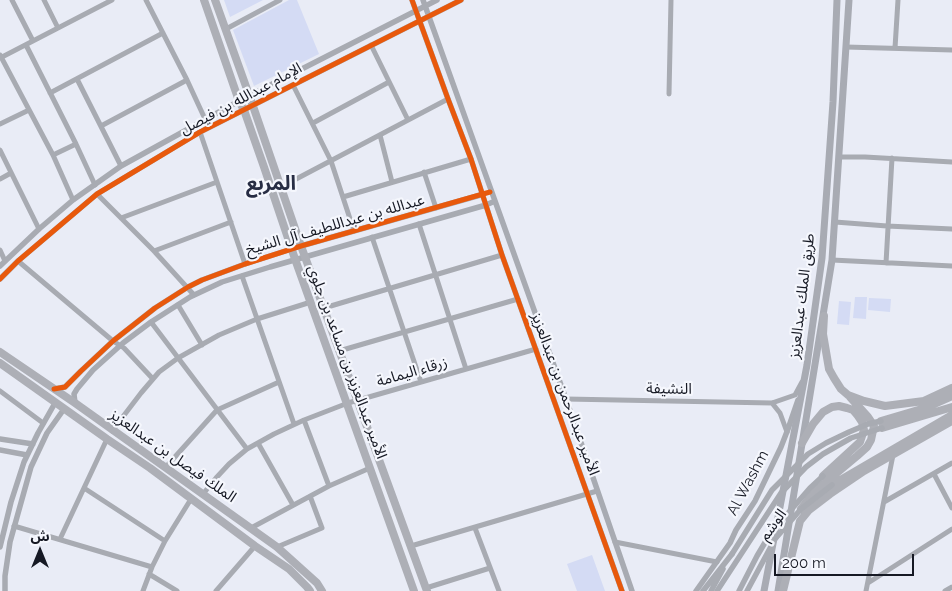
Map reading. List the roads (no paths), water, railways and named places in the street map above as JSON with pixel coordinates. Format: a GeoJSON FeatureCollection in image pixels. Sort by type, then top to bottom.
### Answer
{"type":"FeatureCollection","features":[{"type":"Feature","properties":{"kind":"main road","name":"الأمير عبدالعزيز بن مساعد بن جلوي"},"geometry":{"type":"LineString","coordinates":[[204,0],[414,591]]}},
{"type":"Feature","properties":{"kind":"main road"},"geometry":{"type":"LineString","coordinates":[[215,0],[253,106]]}},
{"type":"Feature","properties":{"kind":"main road","name":"طريق الملك عبدالعزيز"},"geometry":{"type":"LineString","coordinates":[[764,591],[804,378],[823,247],[833,102],[837,0]]}},
{"type":"Feature","properties":{"kind":"main road","name":"طريق الملك عبدالعزيز"},"geometry":{"type":"LineString","coordinates":[[778,591],[832,260],[849,0]]}},
{"type":"Feature","properties":{"kind":"main road","name":"الأمير عبدالعزيز بن مساعد بن جلوي"},"geometry":{"type":"LineString","coordinates":[[253,106],[301,246],[426,590]]}},
{"type":"Feature","properties":{"kind":"main road"},"geometry":{"type":"LineString","coordinates":[[801,509],[814,492],[867,447],[871,440],[874,426],[842,389],[829,368],[824,334],[824,316]]}},
{"type":"Feature","properties":{"kind":"main road","name":"الملك فيصل بن عبدالعزيز"},"geometry":{"type":"LineString","coordinates":[[0,352],[277,547],[317,583],[322,591]]}},
{"type":"Feature","properties":{"kind":"main road","name":"الملك فيصل بن عبدالعزيز"},"geometry":{"type":"LineString","coordinates":[[0,363],[150,468],[289,569],[310,591]]}},
{"type":"Feature","properties":{"kind":"main road"},"geometry":{"type":"LineString","coordinates":[[848,395],[885,406],[924,401],[952,388]]}},
{"type":"Feature","properties":{"kind":"main road"},"geometry":{"type":"LineString","coordinates":[[881,424],[952,396]]}},
{"type":"Feature","properties":{"kind":"main road"},"geometry":{"type":"LineString","coordinates":[[802,443],[813,424],[823,412],[832,407],[840,406],[853,410],[862,422],[864,430],[860,442],[823,476]]}},
{"type":"Feature","properties":{"kind":"main road"},"geometry":{"type":"LineString","coordinates":[[881,424],[952,407]]}},
{"type":"Feature","properties":{"kind":"main road"},"geometry":{"type":"LineString","coordinates":[[832,485],[952,415]]}},
{"type":"Feature","properties":{"kind":"main road"},"geometry":{"type":"LineString","coordinates":[[783,591],[800,521],[809,510],[864,471],[952,421]]}},
{"type":"Feature","properties":{"kind":"street"},"geometry":{"type":"LineString","coordinates":[[12,0],[33,41]]}},
{"type":"Feature","properties":{"kind":"street"},"geometry":{"type":"LineString","coordinates":[[44,0],[58,28]]}},
{"type":"Feature","properties":{"kind":"street"},"geometry":{"type":"LineString","coordinates":[[74,200],[53,155],[0,56],[26,45],[112,0]]}},
{"type":"Feature","properties":{"kind":"street"},"geometry":{"type":"LineString","coordinates":[[146,0],[205,119]]}},
{"type":"Feature","properties":{"kind":"street"},"geometry":{"type":"LineString","coordinates":[[226,29],[280,0]]}},
{"type":"Feature","properties":{"kind":"street"},"geometry":{"type":"LineString","coordinates":[[412,0],[471,159],[482,194]]}},
{"type":"Feature","properties":{"kind":"street","name":"الإمام عبدالله بن فيصل"},"geometry":{"type":"LineString","coordinates":[[0,266],[39,229],[74,200],[121,166],[239,101],[416,10],[424,3],[437,0]]}},
{"type":"Feature","properties":{"kind":"street","name":"الإمام عبدالله بن فيصل"},"geometry":{"type":"LineString","coordinates":[[0,279],[18,261],[97,194],[200,132],[460,0]]}},
{"type":"Feature","properties":{"kind":"street"},"geometry":{"type":"LineString","coordinates":[[669,94],[671,0]]}},
{"type":"Feature","properties":{"kind":"street"},"geometry":{"type":"LineString","coordinates":[[895,48],[898,0]]}},
{"type":"Feature","properties":{"kind":"street"},"geometry":{"type":"LineString","coordinates":[[424,3],[491,192]]}},
{"type":"Feature","properties":{"kind":"street"},"geometry":{"type":"LineString","coordinates":[[50,93],[163,33]]}},
{"type":"Feature","properties":{"kind":"street"},"geometry":{"type":"LineString","coordinates":[[26,45],[95,184]]}},
{"type":"Feature","properties":{"kind":"street"},"geometry":{"type":"LineString","coordinates":[[370,46],[408,120]]}},
{"type":"Feature","properties":{"kind":"street"},"geometry":{"type":"LineString","coordinates":[[846,47],[952,50]]}},
{"type":"Feature","properties":{"kind":"street"},"geometry":{"type":"LineString","coordinates":[[342,49],[339,52],[340,56],[343,58],[348,57]]}},
{"type":"Feature","properties":{"kind":"street"},"geometry":{"type":"LineString","coordinates":[[320,60],[325,59],[328,62],[329,65],[326,68]]}},
{"type":"Feature","properties":{"kind":"street"},"geometry":{"type":"LineString","coordinates":[[77,79],[121,166]]}},
{"type":"Feature","properties":{"kind":"street"},"geometry":{"type":"LineString","coordinates":[[101,126],[187,80]]}},
{"type":"Feature","properties":{"kind":"street"},"geometry":{"type":"LineString","coordinates":[[313,123],[389,82]]}},
{"type":"Feature","properties":{"kind":"street"},"geometry":{"type":"LineString","coordinates":[[293,85],[331,161],[354,231]]}},
{"type":"Feature","properties":{"kind":"street"},"geometry":{"type":"LineString","coordinates":[[281,187],[448,99]]}},
{"type":"Feature","properties":{"kind":"street"},"geometry":{"type":"LineString","coordinates":[[0,124],[29,110]]}},
{"type":"Feature","properties":{"kind":"street"},"geometry":{"type":"LineString","coordinates":[[200,132],[245,264]]}},
{"type":"Feature","properties":{"kind":"street"},"geometry":{"type":"LineString","coordinates":[[380,134],[392,182]]}},
{"type":"Feature","properties":{"kind":"street"},"geometry":{"type":"LineString","coordinates":[[53,155],[76,144]]}},
{"type":"Feature","properties":{"kind":"street"},"geometry":{"type":"LineString","coordinates":[[0,150],[39,229]]}},
{"type":"Feature","properties":{"kind":"street"},"geometry":{"type":"LineString","coordinates":[[839,157],[952,162]]}},
{"type":"Feature","properties":{"kind":"street"},"geometry":{"type":"LineString","coordinates":[[886,263],[892,158]]}},
{"type":"Feature","properties":{"kind":"street"},"geometry":{"type":"LineString","coordinates":[[343,197],[471,159]]}},
{"type":"Feature","properties":{"kind":"street"},"geometry":{"type":"LineString","coordinates":[[424,172],[436,208]]}},
{"type":"Feature","properties":{"kind":"street"},"geometry":{"type":"LineString","coordinates":[[0,179],[12,173]]}},
{"type":"Feature","properties":{"kind":"street"},"geometry":{"type":"LineString","coordinates":[[120,218],[218,182]]}},
{"type":"Feature","properties":{"kind":"street","name":"عبدالله بن عبداللطيف آل الشيخ"},"geometry":{"type":"LineString","coordinates":[[54,389],[65,387],[113,341],[155,308],[202,280],[301,246],[491,192]]}},
{"type":"Feature","properties":{"kind":"street","name":"الأمير عبدالرحمن بن عبدالعزيز"},"geometry":{"type":"LineString","coordinates":[[491,192],[566,399],[632,591]]}},
{"type":"Feature","properties":{"kind":"street"},"geometry":{"type":"LineString","coordinates":[[97,194],[154,251],[194,295]]}},
{"type":"Feature","properties":{"kind":"street","name":"الأمير عبدالرحمن بن عبدالعزيز"},"geometry":{"type":"LineString","coordinates":[[482,194],[622,591]]}},
{"type":"Feature","properties":{"kind":"street","name":"عبدالله بن عبداللطيف آل الشيخ"},"geometry":{"type":"LineString","coordinates":[[74,403],[74,394],[93,370],[119,346],[151,322],[194,295],[222,282],[295,259],[495,201]]}},
{"type":"Feature","properties":{"kind":"street"},"geometry":{"type":"LineString","coordinates":[[54,217],[60,225]]}},
{"type":"Feature","properties":{"kind":"street"},"geometry":{"type":"LineString","coordinates":[[154,251],[231,222]]}},
{"type":"Feature","properties":{"kind":"street"},"geometry":{"type":"LineString","coordinates":[[835,222],[952,229]]}},
{"type":"Feature","properties":{"kind":"street"},"geometry":{"type":"LineString","coordinates":[[419,224],[466,369]]}},
{"type":"Feature","properties":{"kind":"street"},"geometry":{"type":"LineString","coordinates":[[372,238],[421,382]]}},
{"type":"Feature","properties":{"kind":"street"},"geometry":{"type":"LineString","coordinates":[[0,250],[5,261]]}},
{"type":"Feature","properties":{"kind":"street"},"geometry":{"type":"LineString","coordinates":[[324,308],[502,255]]}},
{"type":"Feature","properties":{"kind":"street"},"geometry":{"type":"LineString","coordinates":[[832,260],[952,266]]}},
{"type":"Feature","properties":{"kind":"street"},"geometry":{"type":"LineString","coordinates":[[18,261],[119,346],[124,348],[153,379]]}},
{"type":"Feature","properties":{"kind":"street"},"geometry":{"type":"LineString","coordinates":[[242,276],[294,424]]}},
{"type":"Feature","properties":{"kind":"street"},"geometry":{"type":"LineString","coordinates":[[339,351],[518,299]]}},
{"type":"Feature","properties":{"kind":"street"},"geometry":{"type":"LineString","coordinates":[[112,431],[153,379],[178,358],[219,336],[257,319],[311,302]]}},
{"type":"Feature","properties":{"kind":"street"},"geometry":{"type":"LineString","coordinates":[[178,305],[202,345]]}},
{"type":"Feature","properties":{"kind":"street"},"geometry":{"type":"LineString","coordinates":[[151,322],[247,449]]}},
{"type":"Feature","properties":{"kind":"street","name":"زرقاء اليمامة"},"geometry":{"type":"LineString","coordinates":[[203,494],[229,464],[247,449],[294,424],[357,401],[536,349]]}},
{"type":"Feature","properties":{"kind":"street"},"geometry":{"type":"LineString","coordinates":[[74,378],[82,384]]}},
{"type":"Feature","properties":{"kind":"street"},"geometry":{"type":"LineString","coordinates":[[787,432],[780,412],[772,403],[795,395],[804,378]]}},
{"type":"Feature","properties":{"kind":"street","name":"Al Washm"},"geometry":{"type":"LineString","coordinates":[[696,591],[730,543],[755,501],[787,432],[804,378]]}},
{"type":"Feature","properties":{"kind":"street"},"geometry":{"type":"LineString","coordinates":[[165,468],[218,410],[279,382]]}},
{"type":"Feature","properties":{"kind":"street"},"geometry":{"type":"LineString","coordinates":[[0,391],[44,421],[50,421],[54,424]]}},
{"type":"Feature","properties":{"kind":"street","name":"النشيفة"},"geometry":{"type":"LineString","coordinates":[[566,399],[772,403]]}},
{"type":"Feature","properties":{"kind":"street"},"geometry":{"type":"LineString","coordinates":[[10,542],[0,542],[11,502],[27,455],[55,403]]}},
{"type":"Feature","properties":{"kind":"street"},"geometry":{"type":"LineString","coordinates":[[5,591],[5,576],[10,542],[31,467],[47,433],[64,409]]}},
{"type":"Feature","properties":{"kind":"street"},"geometry":{"type":"LineString","coordinates":[[304,420],[329,486]]}},
{"type":"Feature","properties":{"kind":"street"},"geometry":{"type":"LineString","coordinates":[[711,591],[772,490],[808,454],[826,443],[868,424],[881,424]]}},
{"type":"Feature","properties":{"kind":"street"},"geometry":{"type":"LineString","coordinates":[[717,591],[781,493],[806,467],[823,454],[881,424]]}},
{"type":"Feature","properties":{"kind":"street"},"geometry":{"type":"LineString","coordinates":[[0,439],[32,444]]}},
{"type":"Feature","properties":{"kind":"street"},"geometry":{"type":"LineString","coordinates":[[60,539],[107,439]]}},
{"type":"Feature","properties":{"kind":"street"},"geometry":{"type":"LineString","coordinates":[[258,443],[293,505]]}},
{"type":"Feature","properties":{"kind":"street"},"geometry":{"type":"LineString","coordinates":[[0,450],[27,455]]}},
{"type":"Feature","properties":{"kind":"street"},"geometry":{"type":"LineString","coordinates":[[866,591],[893,455]]}},
{"type":"Feature","properties":{"kind":"street"},"geometry":{"type":"LineString","coordinates":[[884,502],[952,464]]}},
{"type":"Feature","properties":{"kind":"street"},"geometry":{"type":"LineString","coordinates":[[251,528],[329,486],[370,468]]}},
{"type":"Feature","properties":{"kind":"street"},"geometry":{"type":"LineString","coordinates":[[934,474],[952,508]]}},
{"type":"Feature","properties":{"kind":"street"},"geometry":{"type":"LineString","coordinates":[[739,591],[770,534],[810,488],[823,476]]}},
{"type":"Feature","properties":{"kind":"street","name":"الوشم"},"geometry":{"type":"LineString","coordinates":[[747,591],[775,539],[801,509],[832,485]]}},
{"type":"Feature","properties":{"kind":"street"},"geometry":{"type":"LineString","coordinates":[[84,488],[165,542]]}},
{"type":"Feature","properties":{"kind":"street"},"geometry":{"type":"LineString","coordinates":[[410,546],[597,491]]}},
{"type":"Feature","properties":{"kind":"street"},"geometry":{"type":"LineString","coordinates":[[277,547],[322,528],[310,496]]}},
{"type":"Feature","properties":{"kind":"street"},"geometry":{"type":"LineString","coordinates":[[143,591],[152,567],[165,542],[191,499]]}},
{"type":"Feature","properties":{"kind":"street"},"geometry":{"type":"LineString","coordinates":[[14,526],[152,567]]}},
{"type":"Feature","properties":{"kind":"street"},"geometry":{"type":"LineString","coordinates":[[475,528],[498,591]]}},
{"type":"Feature","properties":{"kind":"street"},"geometry":{"type":"LineString","coordinates":[[868,583],[952,529]]}},
{"type":"Feature","properties":{"kind":"street"},"geometry":{"type":"LineString","coordinates":[[614,542],[717,562]]}},
{"type":"Feature","properties":{"kind":"street"},"geometry":{"type":"LineString","coordinates":[[216,591],[255,546]]}},
{"type":"Feature","properties":{"kind":"street"},"geometry":{"type":"LineString","coordinates":[[705,591],[732,554]]}},
{"type":"Feature","properties":{"kind":"street"},"geometry":{"type":"LineString","coordinates":[[610,559],[620,556]]}},
{"type":"Feature","properties":{"kind":"street"},"geometry":{"type":"LineString","coordinates":[[426,590],[490,568]]}},
{"type":"Feature","properties":{"kind":"street"},"geometry":{"type":"LineString","coordinates":[[149,574],[177,591]]}},
{"type":"Feature","properties":{"kind":"street"},"geometry":{"type":"LineString","coordinates":[[945,591],[952,587]]}},
{"type":"Feature","properties":{"kind":"district","name":"المربع"},"geometry":{"type":"Point","coordinates":[271,184]}}]}
